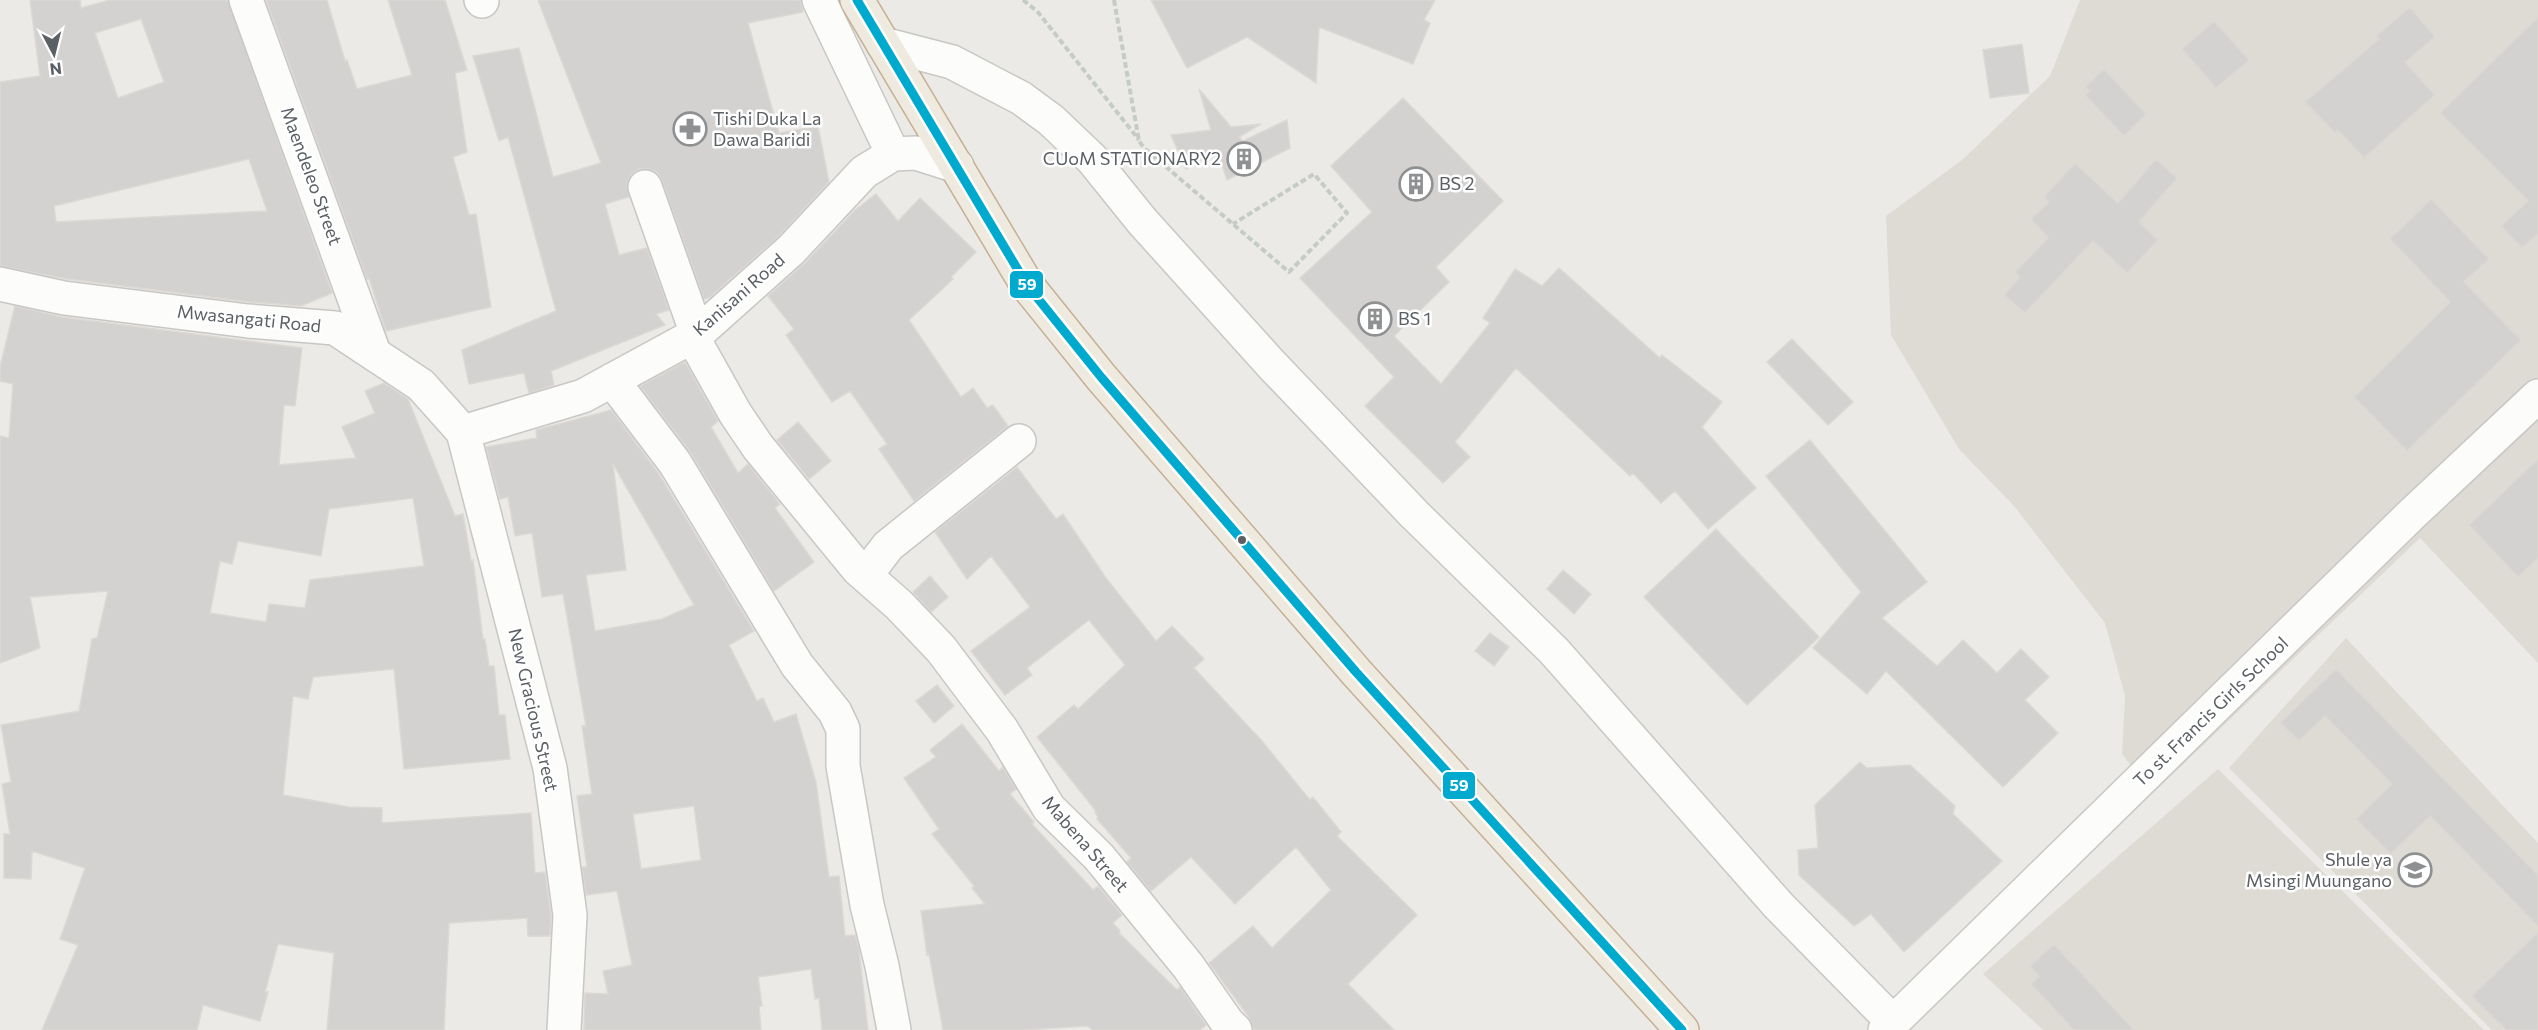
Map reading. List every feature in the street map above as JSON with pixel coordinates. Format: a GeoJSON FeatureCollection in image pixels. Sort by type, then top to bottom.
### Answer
{"type":"FeatureCollection","features":[{"type":"Feature","properties":{"kind":"highway"},"geometry":{"type":"LineString","coordinates":[[857,0],[1027,285],[1101,377],[1356,672],[1682,1030]]}},
{"type":"Feature","properties":{"kind":"street","name":"Maendeleo Street"},"geometry":{"type":"LineString","coordinates":[[246,0],[374,353]]}},
{"type":"Feature","properties":{"kind":"street"},"geometry":{"type":"LineString","coordinates":[[819,0],[893,154],[916,153],[957,166]]}},
{"type":"Feature","properties":{"kind":"street"},"geometry":{"type":"LineString","coordinates":[[884,44],[952,62],[1021,98],[1051,120],[1092,159],[1142,221],[1271,364],[1414,514],[1554,651],[1779,906],[1889,1026]]}},
{"type":"Feature","properties":{"kind":"street","name":"Kanisani Road"},"geometry":{"type":"LineString","coordinates":[[463,432],[583,396],[694,335],[790,250],[864,172],[893,154]]}},
{"type":"Feature","properties":{"kind":"street","name":"Mabena Street"},"geometry":{"type":"LineString","coordinates":[[645,187],[694,335],[735,413],[758,447],[862,572],[899,605],[941,649],[1002,730],[1049,808],[1099,857],[1188,966],[1234,1030]]}},
{"type":"Feature","properties":{"kind":"street","name":"Mwasangati Road"},"geometry":{"type":"LineString","coordinates":[[0,284],[64,298],[248,321],[336,328],[421,385],[463,432]]}},
{"type":"Feature","properties":{"kind":"street"},"geometry":{"type":"LineString","coordinates":[[612,380],[675,463],[797,665],[835,712],[843,729],[843,766],[867,905],[894,1030]]}},
{"type":"Feature","properties":{"kind":"street","name":"To st. Francis Girls School"},"geometry":{"type":"LineString","coordinates":[[1889,1026],[2411,515],[2538,396]]}},
{"type":"Feature","properties":{"kind":"street","name":"New Gracious Street"},"geometry":{"type":"LineString","coordinates":[[463,432],[549,768],[570,915],[564,1030]]}},
{"type":"Feature","properties":{"kind":"street"},"geometry":{"type":"LineString","coordinates":[[862,572],[888,546],[1019,441]]}},
{"type":"Feature","properties":{"kind":"path"},"geometry":{"type":"LineString","coordinates":[[1023,0],[1037,11],[1139,141],[1233,224],[1289,272],[1347,213],[1314,174],[1233,224]]}},
{"type":"Feature","properties":{"kind":"path"},"geometry":{"type":"LineString","coordinates":[[1114,0],[1139,141]]}},
{"type":"Feature","properties":{"kind":"shaded area"},"geometry":{"type":"Polygon","coordinates":[[[2080,0],[2538,0],[2538,663],[2420,538],[2153,793],[2122,754],[2125,696],[2105,623],[2014,506],[1959,449],[1891,335],[1886,216],[1962,160],[2050,76],[2080,0]]]}},
{"type":"Feature","properties":{"kind":"shaded area"},"geometry":{"type":"Polygon","coordinates":[[[2346,638],[2538,843],[2538,996],[2503,1030],[2492,1030],[2229,768],[2346,638]]]}},
{"type":"Feature","properties":{"kind":"shaded area"},"geometry":{"type":"Polygon","coordinates":[[[2218,769],[2484,1030],[2043,1030],[1983,974],[2218,769]]]}},
{"type":"Feature","properties":{"kind":"building"},"geometry":{"type":"Polygon","coordinates":[[[30,0],[80,0],[81,8],[110,0],[228,0],[332,293],[301,306],[250,302],[67,279],[0,266],[0,82],[40,76],[30,0]],[[141,19],[95,33],[118,98],[164,82],[141,19]],[[249,159],[54,206],[56,222],[267,211],[249,159]]]}},
{"type":"Feature","properties":{"kind":"building"},"geometry":{"type":"Polygon","coordinates":[[[266,0],[327,0],[345,61],[347,60],[357,89],[412,75],[388,0],[445,0],[467,70],[455,73],[467,152],[453,157],[469,215],[476,214],[491,307],[386,331],[369,278],[367,279],[266,0]]]}},
{"type":"Feature","properties":{"kind":"building"},"geometry":{"type":"Polygon","coordinates":[[[538,0],[800,0],[803,12],[748,23],[779,133],[818,126],[829,182],[778,237],[710,297],[704,299],[662,180],[657,172],[649,169],[639,169],[631,174],[627,184],[629,197],[605,204],[619,255],[647,248],[669,310],[656,314],[665,325],[551,371],[554,385],[529,393],[524,373],[469,384],[462,350],[556,311],[508,137],[499,141],[473,56],[519,48],[553,177],[601,163],[538,0]]]}},
{"type":"Feature","properties":{"kind":"building"},"geometry":{"type":"Polygon","coordinates":[[[1151,0],[1435,0],[1424,20],[1430,23],[1413,64],[1319,27],[1316,83],[1247,37],[1187,68],[1151,0]]]}},
{"type":"Feature","properties":{"kind":"building"},"geometry":{"type":"Polygon","coordinates":[[[2410,7],[2435,37],[2405,62],[2435,95],[2364,158],[2338,130],[2335,133],[2305,102],[2379,39],[2376,36],[2410,7]]]}},
{"type":"Feature","properties":{"kind":"building"},"geometry":{"type":"Polygon","coordinates":[[[2538,17],[2538,234],[2522,248],[2501,226],[2528,201],[2440,113],[2538,17]]]}},
{"type":"Feature","properties":{"kind":"building"},"geometry":{"type":"Polygon","coordinates":[[[2214,21],[2249,60],[2216,88],[2182,49],[2214,21]]]}},
{"type":"Feature","properties":{"kind":"building"},"geometry":{"type":"Polygon","coordinates":[[[2022,44],[2029,93],[1990,98],[1983,50],[2022,44]]]}},
{"type":"Feature","properties":{"kind":"building"},"geometry":{"type":"Polygon","coordinates":[[[2104,69],[2146,114],[2124,136],[2085,95],[2090,91],[2085,87],[2104,69]]]}},
{"type":"Feature","properties":{"kind":"building","name":"CUoM STATIONARY2"},"geometry":{"type":"Polygon","coordinates":[[[1199,89],[1231,127],[1261,124],[1239,137],[1243,141],[1287,120],[1290,148],[1227,180],[1217,150],[1186,169],[1171,135],[1211,130],[1199,89]]]}},
{"type":"Feature","properties":{"kind":"building"},"geometry":{"type":"Polygon","coordinates":[[[1403,98],[1503,201],[1436,267],[1449,282],[1394,336],[1441,384],[1490,323],[1483,318],[1515,269],[1542,286],[1559,268],[1660,358],[1662,355],[1722,402],[1702,427],[1756,488],[1708,529],[1675,491],[1661,503],[1633,473],[1630,476],[1516,368],[1455,442],[1470,457],[1443,483],[1365,406],[1394,377],[1300,278],[1372,212],[1331,166],[1403,98]]]}},
{"type":"Feature","properties":{"kind":"building"},"geometry":{"type":"Polygon","coordinates":[[[2156,159],[2177,178],[2139,222],[2158,240],[2127,273],[2093,241],[2025,313],[2004,295],[2020,277],[2015,272],[2048,238],[2031,219],[2049,202],[2044,197],[2075,163],[2118,203],[2156,159]]]}},
{"type":"Feature","properties":{"kind":"building"},"geometry":{"type":"Polygon","coordinates":[[[876,194],[898,221],[920,198],[976,252],[951,277],[953,279],[909,320],[961,397],[973,388],[987,408],[993,405],[1008,426],[914,501],[879,449],[887,444],[850,391],[832,402],[786,335],[794,329],[768,296],[805,263],[854,211],[876,194]]]}},
{"type":"Feature","properties":{"kind":"building"},"geometry":{"type":"Polygon","coordinates":[[[2431,199],[2489,259],[2464,282],[2521,340],[2407,451],[2354,397],[2450,302],[2390,239],[2431,199]]]}},
{"type":"Feature","properties":{"kind":"building"},"geometry":{"type":"Polygon","coordinates":[[[15,306],[62,317],[302,348],[295,406],[284,405],[279,465],[356,458],[342,427],[375,413],[365,391],[384,383],[408,399],[455,516],[463,514],[471,561],[473,560],[483,639],[485,639],[489,666],[494,666],[499,715],[505,715],[510,759],[404,769],[394,669],[313,677],[308,699],[293,696],[283,795],[349,807],[382,808],[382,823],[531,813],[535,873],[545,872],[551,916],[550,936],[528,936],[527,918],[449,923],[444,1030],[327,1030],[334,953],[278,944],[260,1021],[203,1005],[197,1030],[42,1030],[78,945],[60,939],[85,868],[32,851],[31,879],[4,878],[4,834],[10,834],[2,784],[11,782],[1,725],[79,711],[92,639],[97,638],[108,591],[30,597],[40,648],[0,663],[0,436],[9,438],[13,384],[0,381],[0,367],[15,306]],[[413,498],[329,509],[321,556],[238,541],[232,564],[220,561],[210,613],[266,622],[269,604],[305,608],[310,580],[424,566],[413,498]]]}},
{"type":"Feature","properties":{"kind":"building"},"geometry":{"type":"Polygon","coordinates":[[[1792,339],[1853,402],[1828,425],[1767,362],[1792,339]]]}},
{"type":"Feature","properties":{"kind":"building"},"geometry":{"type":"Polygon","coordinates":[[[685,362],[718,421],[711,427],[738,473],[748,464],[780,504],[775,508],[814,562],[774,591],[691,453],[640,386],[685,362]]]}},
{"type":"Feature","properties":{"kind":"building"},"geometry":{"type":"Polygon","coordinates":[[[611,410],[659,474],[754,631],[729,645],[757,701],[763,698],[774,722],[796,714],[816,782],[829,877],[839,876],[845,936],[855,935],[859,950],[868,1030],[822,1030],[819,998],[815,999],[811,969],[758,977],[762,1006],[759,1006],[761,1030],[584,1030],[585,993],[608,994],[603,971],[632,965],[617,891],[586,895],[582,867],[587,867],[577,796],[592,794],[582,726],[586,726],[563,594],[542,597],[532,533],[515,536],[508,497],[500,499],[486,447],[537,438],[536,430],[611,410]],[[613,464],[626,570],[586,575],[595,631],[662,619],[694,605],[613,464]],[[694,806],[633,814],[641,869],[701,860],[694,806]]]}},
{"type":"Feature","properties":{"kind":"building"},"geometry":{"type":"Polygon","coordinates":[[[798,422],[831,461],[809,479],[777,440],[798,422]]]}},
{"type":"Feature","properties":{"kind":"building"},"geometry":{"type":"Polygon","coordinates":[[[1810,440],[1927,582],[1882,618],[1937,666],[1963,640],[1997,673],[2021,649],[2049,677],[2025,700],[2058,733],[2003,787],[1886,671],[1867,694],[1813,648],[1861,592],[1766,476],[1810,440]]]}},
{"type":"Feature","properties":{"kind":"building"},"geometry":{"type":"Polygon","coordinates":[[[2538,459],[2538,558],[2518,577],[2469,525],[2538,459]]]}},
{"type":"Feature","properties":{"kind":"building"},"geometry":{"type":"Polygon","coordinates":[[[1017,467],[1056,519],[1063,514],[1106,578],[1156,641],[1172,626],[1204,659],[1194,668],[1262,741],[1310,800],[1313,797],[1341,832],[1337,836],[1417,915],[1348,984],[1394,1030],[1254,1030],[1249,1017],[1209,963],[1253,926],[1272,948],[1331,890],[1296,847],[1235,904],[1191,857],[1151,891],[1127,862],[1131,858],[1097,819],[1096,811],[1037,737],[1074,705],[1078,709],[1125,665],[1089,620],[1027,668],[1032,675],[1005,695],[971,651],[1030,607],[991,556],[967,579],[935,532],[1017,467]]]}},
{"type":"Feature","properties":{"kind":"building"},"geometry":{"type":"Polygon","coordinates":[[[1716,529],[1819,637],[1747,705],[1644,597],[1716,529]]]}},
{"type":"Feature","properties":{"kind":"building"},"geometry":{"type":"Polygon","coordinates":[[[1563,570],[1591,594],[1574,614],[1547,589],[1563,570]]]}},
{"type":"Feature","properties":{"kind":"building"},"geometry":{"type":"Polygon","coordinates":[[[930,576],[948,597],[931,612],[913,592],[930,576]]]}},
{"type":"Feature","properties":{"kind":"building"},"geometry":{"type":"Polygon","coordinates":[[[1490,633],[1509,647],[1494,666],[1475,651],[1490,633]]]}},
{"type":"Feature","properties":{"kind":"building"},"geometry":{"type":"Polygon","coordinates":[[[2336,669],[2538,875],[2538,926],[2430,816],[2391,854],[2356,819],[2392,784],[2325,716],[2299,741],[2280,723],[2336,669]]]}},
{"type":"Feature","properties":{"kind":"building"},"geometry":{"type":"Polygon","coordinates":[[[937,685],[954,706],[934,723],[916,701],[937,685]]]}},
{"type":"Feature","properties":{"kind":"building"},"geometry":{"type":"Polygon","coordinates":[[[962,724],[999,771],[1003,767],[1016,789],[1010,794],[1034,822],[1032,824],[1093,890],[1098,886],[1122,915],[1113,923],[1120,931],[1119,933],[1177,990],[1180,987],[1206,1025],[1200,1030],[1093,1030],[1087,1026],[1024,1030],[943,1030],[929,954],[927,955],[921,911],[985,904],[972,888],[974,886],[932,834],[939,829],[904,778],[936,757],[930,750],[962,724]]]}},
{"type":"Feature","properties":{"kind":"building"},"geometry":{"type":"Polygon","coordinates":[[[1860,762],[1867,768],[1910,765],[1955,806],[1953,814],[2002,861],[1904,952],[1871,914],[1854,926],[1799,875],[1798,850],[1818,848],[1815,805],[1860,762]]]}},
{"type":"Feature","properties":{"kind":"building"},"geometry":{"type":"Polygon","coordinates":[[[2538,932],[2538,1030],[2506,1030],[2472,996],[2538,932]]]}},
{"type":"Feature","properties":{"kind":"building"},"geometry":{"type":"Polygon","coordinates":[[[2054,944],[2134,1030],[2074,1030],[2031,984],[2039,976],[2030,966],[2054,944]]]}},
{"type":"Feature","properties":{"kind":"transit line","name":"59"},"geometry":{"type":"LineString","coordinates":[[857,0],[1027,285],[1101,377],[1356,672],[1682,1030]]}},
{"type":"Feature","properties":{"kind":"place","name":"Tishi Duka La Dawa Baridi"},"geometry":{"type":"Point","coordinates":[690,129]}},
{"type":"Feature","properties":{"kind":"place","name":"CUoM STATIONARY2"},"geometry":{"type":"Point","coordinates":[1244,159]}},
{"type":"Feature","properties":{"kind":"place","name":"BS 2"},"geometry":{"type":"Point","coordinates":[1416,184]}},
{"type":"Feature","properties":{"kind":"place","name":"BS 1"},"geometry":{"type":"Point","coordinates":[1375,319]}},
{"type":"Feature","properties":{"kind":"place","name":"Shule ya Msingi Muungano"},"geometry":{"type":"Point","coordinates":[2415,870]}}]}
